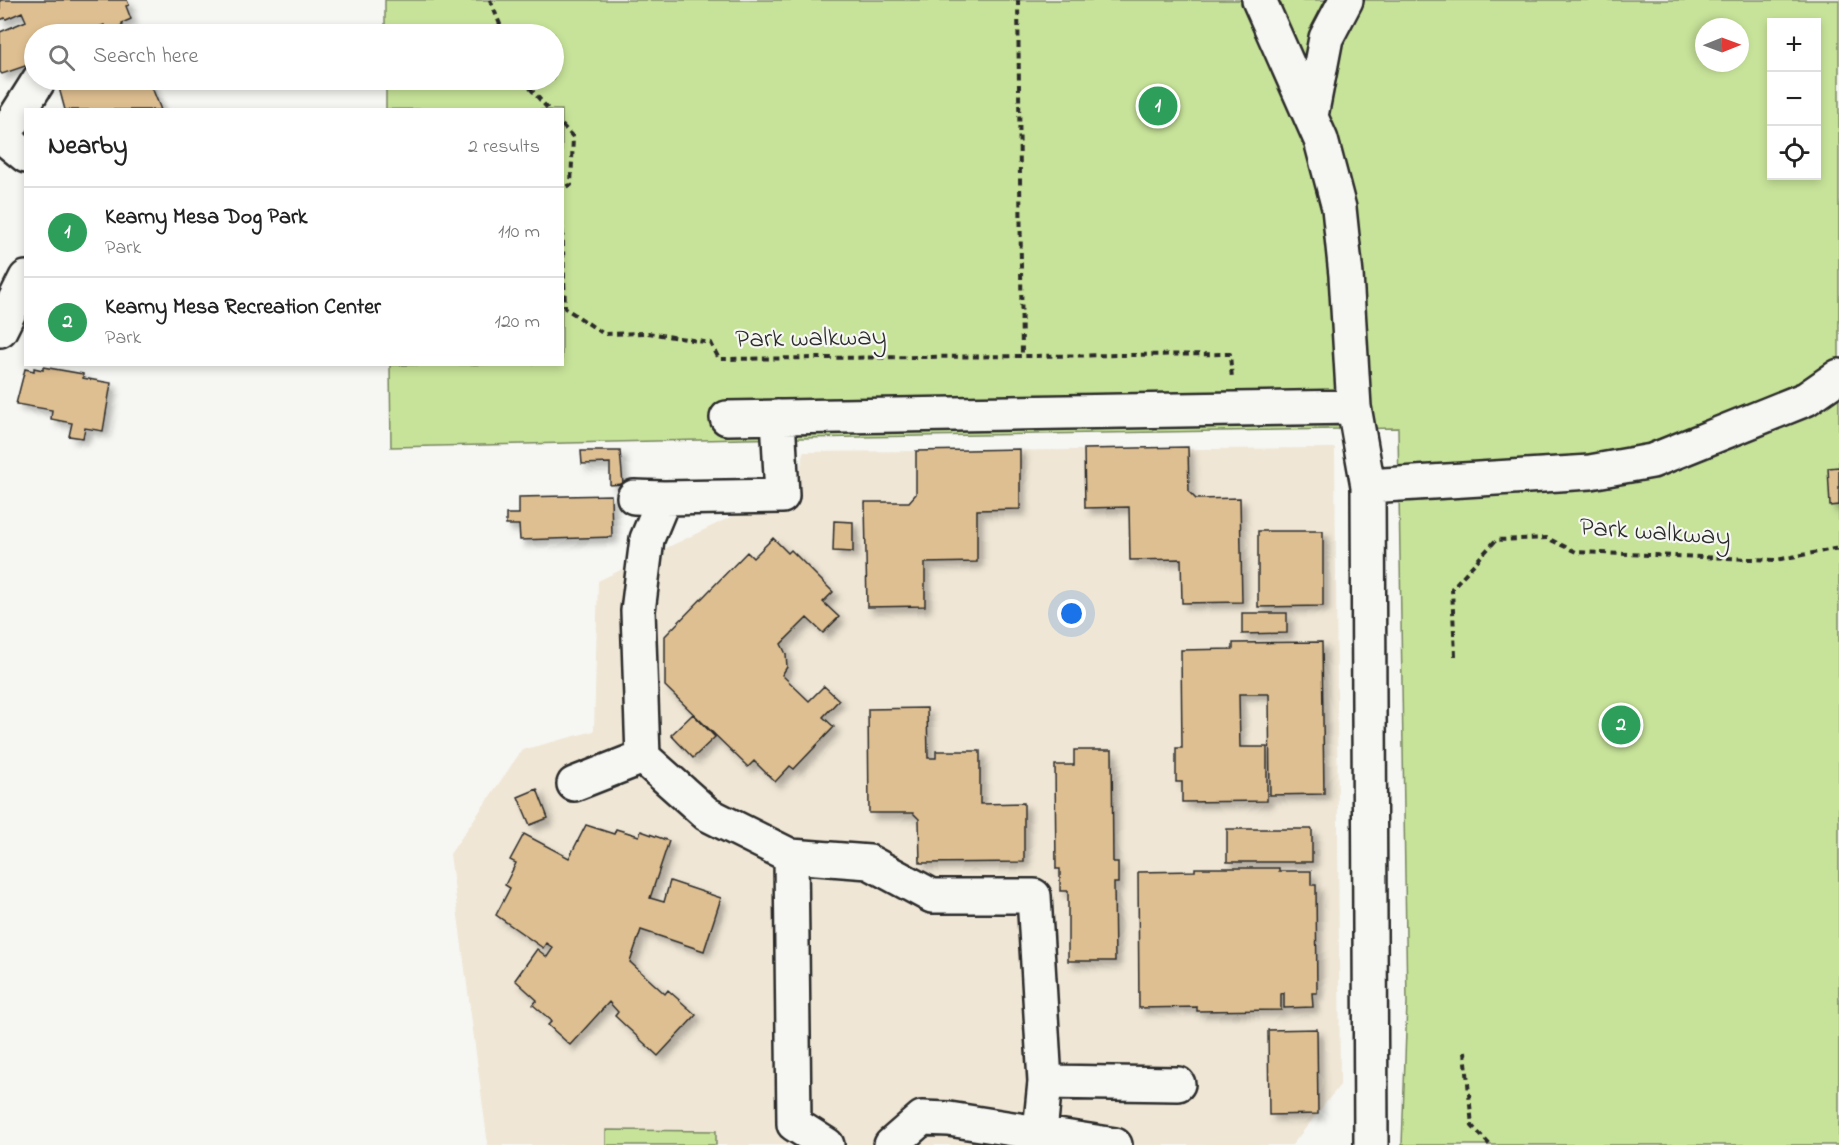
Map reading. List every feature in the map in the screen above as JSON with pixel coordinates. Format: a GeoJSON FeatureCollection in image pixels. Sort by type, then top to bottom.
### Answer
{"type":"FeatureCollection","features":[{"type":"Feature","properties":{"kind":"lane"},"geometry":{"type":"LineString","coordinates":[[1259,0],[1321,140],[1339,208],[1346,275],[1354,407],[1368,486],[1371,1145]]}},
{"type":"Feature","properties":{"kind":"lane"},"geometry":{"type":"LineString","coordinates":[[1311,116],[1326,38],[1346,0]]}},
{"type":"Feature","properties":{"kind":"lane"},"geometry":{"type":"LineString","coordinates":[[9,143],[31,90]]}},
{"type":"Feature","properties":{"kind":"lane"},"geometry":{"type":"LineString","coordinates":[[0,330],[24,282]]}},
{"type":"Feature","properties":{"kind":"lane"},"geometry":{"type":"LineString","coordinates":[[1368,486],[1590,472],[1652,461],[1806,399],[1839,376]]}},
{"type":"Feature","properties":{"kind":"lane"},"geometry":{"type":"LineString","coordinates":[[728,418],[1354,407]]}},
{"type":"Feature","properties":{"kind":"lane"},"geometry":{"type":"LineString","coordinates":[[778,417],[782,496],[649,497],[647,539],[638,610],[643,757],[707,814],[791,856],[869,862],[932,896],[1035,896],[1045,1082],[1036,1138]]}},
{"type":"Feature","properties":{"kind":"lane"},"geometry":{"type":"LineString","coordinates":[[574,784],[643,757]]}},
{"type":"Feature","properties":{"kind":"lane"},"geometry":{"type":"LineString","coordinates":[[791,856],[794,1124],[827,1145]]}},
{"type":"Feature","properties":{"kind":"lane"},"geometry":{"type":"LineString","coordinates":[[1045,1082],[1178,1084]]}},
{"type":"Feature","properties":{"kind":"lane"},"geometry":{"type":"LineString","coordinates":[[891,1145],[922,1118],[949,1119],[1036,1138],[1116,1145]]}},
{"type":"Feature","properties":{"kind":"path"},"geometry":{"type":"LineString","coordinates":[[490,0],[500,24]]}},
{"type":"Feature","properties":{"kind":"path"},"geometry":{"type":"LineString","coordinates":[[1018,0],[1022,356]]}},
{"type":"Feature","properties":{"kind":"path"},"geometry":{"type":"LineString","coordinates":[[532,90],[547,108]]}},
{"type":"Feature","properties":{"kind":"path"},"geometry":{"type":"LineString","coordinates":[[564,127],[573,137],[571,186],[564,188]]}},
{"type":"Feature","properties":{"kind":"path","name":"Park walkway"},"geometry":{"type":"LineString","coordinates":[[564,279],[565,309],[604,334],[648,333],[711,343],[719,359],[1230,354],[1231,379],[1238,386]]}},
{"type":"Feature","properties":{"kind":"path","name":"Park walkway"},"geometry":{"type":"LineString","coordinates":[[1455,656],[1452,588],[1496,540],[1547,538],[1576,552],[1776,560],[1839,548]]}},
{"type":"Feature","properties":{"kind":"path"},"geometry":{"type":"LineString","coordinates":[[1465,1051],[1472,1126],[1490,1145]]}},
{"type":"Feature","properties":{"kind":"shaded area"},"geometry":{"type":"Polygon","coordinates":[[[1335,448],[1340,1085],[1292,1145],[488,1145],[450,854],[522,750],[594,731],[598,581],[733,516],[795,507],[803,452],[1335,448]]]}},
{"type":"Feature","properties":{"kind":"green space"},"geometry":{"type":"Polygon","coordinates":[[[385,0],[1839,0],[1839,1145],[1402,1145],[1407,1002],[1398,428],[391,447],[390,366],[564,366],[564,108],[386,108],[386,90],[564,90],[564,24],[385,24],[385,0]]]}},
{"type":"Feature","properties":{"kind":"green space"},"geometry":{"type":"Polygon","coordinates":[[[606,1130],[716,1131],[716,1145],[606,1145],[606,1130]]]}},
{"type":"Feature","properties":{"kind":"building"},"geometry":{"type":"Polygon","coordinates":[[[0,0],[127,0],[129,5],[126,6],[131,19],[122,24],[24,24],[24,66],[2,74],[0,72],[0,32],[26,21],[22,12],[0,20],[0,0]]]}},
{"type":"Feature","properties":{"kind":"building"},"geometry":{"type":"Polygon","coordinates":[[[60,90],[153,90],[160,108],[64,108],[60,90]]]}},
{"type":"Feature","properties":{"kind":"building"},"geometry":{"type":"Polygon","coordinates":[[[43,367],[83,374],[83,378],[111,383],[103,431],[85,428],[83,438],[69,436],[72,423],[51,419],[52,410],[16,404],[25,369],[43,370],[43,367]]]}},
{"type":"Feature","properties":{"kind":"building"},"geometry":{"type":"Polygon","coordinates":[[[1188,447],[1189,492],[1196,499],[1240,498],[1242,602],[1182,603],[1181,559],[1130,560],[1129,507],[1085,508],[1084,449],[1188,447]]]}},
{"type":"Feature","properties":{"kind":"building"},"geometry":{"type":"Polygon","coordinates":[[[1020,449],[1020,509],[977,510],[977,562],[925,563],[925,606],[867,607],[865,502],[909,502],[916,494],[916,451],[1020,449]]]}},
{"type":"Feature","properties":{"kind":"building"},"geometry":{"type":"Polygon","coordinates":[[[581,451],[620,451],[623,484],[610,485],[610,463],[582,464],[581,451]]]}},
{"type":"Feature","properties":{"kind":"building"},"geometry":{"type":"Polygon","coordinates":[[[1839,467],[1839,505],[1830,506],[1828,468],[1839,467]]]}},
{"type":"Feature","properties":{"kind":"building"},"geometry":{"type":"Polygon","coordinates":[[[611,495],[612,537],[520,540],[519,525],[506,525],[506,514],[519,514],[519,497],[611,495]]]}},
{"type":"Feature","properties":{"kind":"building"},"geometry":{"type":"Polygon","coordinates":[[[834,521],[853,522],[853,552],[833,551],[834,521]]]}},
{"type":"Feature","properties":{"kind":"building"},"geometry":{"type":"Polygon","coordinates":[[[1258,531],[1323,531],[1323,606],[1258,607],[1258,531]]]}},
{"type":"Feature","properties":{"kind":"building"},"geometry":{"type":"Polygon","coordinates":[[[773,538],[788,553],[791,550],[833,592],[823,602],[839,617],[823,633],[807,618],[781,644],[786,654],[787,667],[782,675],[809,701],[824,686],[839,700],[823,717],[834,727],[794,769],[790,766],[775,782],[754,761],[748,767],[665,686],[665,636],[747,552],[753,558],[773,538]]]}},
{"type":"Feature","properties":{"kind":"building"},"geometry":{"type":"Polygon","coordinates":[[[1242,613],[1287,613],[1287,633],[1242,634],[1242,613]]]}},
{"type":"Feature","properties":{"kind":"building"},"geometry":{"type":"Polygon","coordinates":[[[1322,642],[1324,794],[1270,795],[1269,694],[1239,694],[1240,747],[1267,747],[1267,801],[1182,802],[1182,782],[1176,782],[1176,748],[1182,748],[1181,650],[1233,649],[1233,643],[1322,642]]]}},
{"type":"Feature","properties":{"kind":"building"},"geometry":{"type":"Polygon","coordinates":[[[927,708],[928,758],[936,758],[936,751],[980,751],[980,804],[1024,803],[1024,862],[920,863],[919,819],[913,813],[869,813],[868,709],[927,708]]]}},
{"type":"Feature","properties":{"kind":"building"},"geometry":{"type":"Polygon","coordinates":[[[693,714],[715,737],[693,758],[671,735],[693,714]]]}},
{"type":"Feature","properties":{"kind":"building"},"geometry":{"type":"Polygon","coordinates":[[[1074,750],[1112,750],[1113,862],[1118,862],[1118,883],[1114,883],[1115,961],[1068,961],[1068,891],[1060,891],[1060,869],[1056,869],[1055,765],[1074,765],[1074,750]]]}},
{"type":"Feature","properties":{"kind":"building"},"geometry":{"type":"Polygon","coordinates":[[[537,789],[548,818],[530,825],[518,797],[537,789]]]}},
{"type":"Feature","properties":{"kind":"building"},"geometry":{"type":"Polygon","coordinates":[[[586,825],[614,834],[616,829],[639,836],[641,831],[669,841],[650,898],[664,902],[670,881],[721,898],[704,951],[641,930],[630,962],[665,994],[668,990],[696,1015],[658,1056],[615,1016],[618,1012],[609,1002],[570,1045],[548,1025],[552,1021],[533,1005],[537,1000],[515,980],[537,949],[547,957],[553,948],[546,943],[543,948],[496,915],[510,888],[505,885],[516,863],[510,860],[524,834],[569,858],[586,825]]]}},
{"type":"Feature","properties":{"kind":"building"},"geometry":{"type":"Polygon","coordinates":[[[1227,829],[1312,829],[1312,862],[1227,862],[1227,829]]]}},
{"type":"Feature","properties":{"kind":"building"},"geometry":{"type":"Polygon","coordinates":[[[1195,868],[1279,868],[1279,871],[1311,871],[1311,885],[1316,885],[1317,993],[1312,993],[1313,1007],[1284,1008],[1284,993],[1281,994],[1281,1010],[1197,1011],[1197,1007],[1139,1008],[1138,872],[1195,871],[1195,868]]]}},
{"type":"Feature","properties":{"kind":"building"},"geometry":{"type":"Polygon","coordinates":[[[1317,1029],[1318,1114],[1269,1115],[1268,1030],[1317,1029]]]}},
{"type":"Feature","properties":{"kind":"place","name":"Kearny Mesa Dog Park"},"geometry":{"type":"Point","coordinates":[1158,106]}},
{"type":"Feature","properties":{"kind":"place","name":"Kearny Mesa Recreation Center"},"geometry":{"type":"Point","coordinates":[1621,725]}}]}
